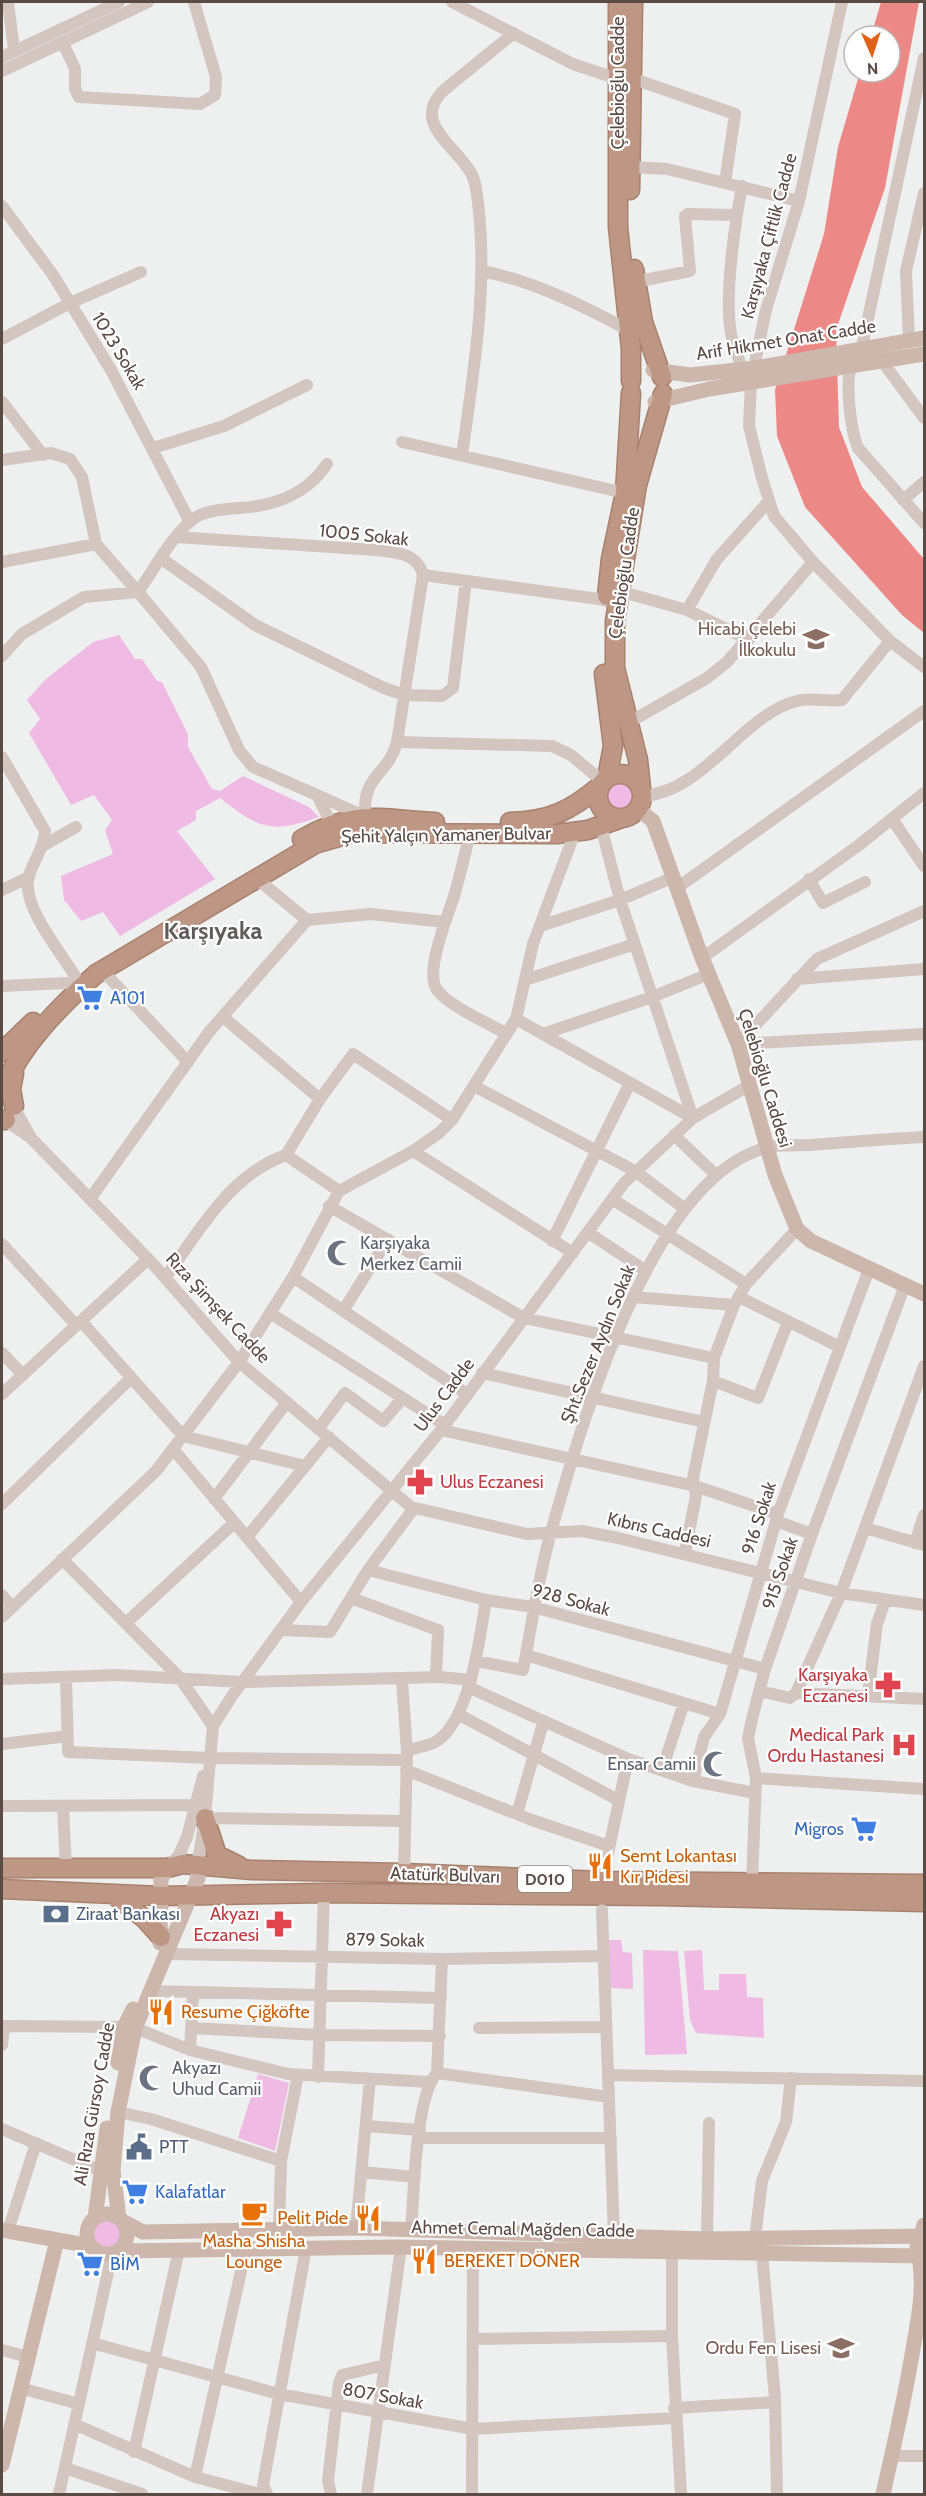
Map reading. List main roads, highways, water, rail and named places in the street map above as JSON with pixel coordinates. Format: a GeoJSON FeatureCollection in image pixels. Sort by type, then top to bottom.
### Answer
{"type":"FeatureCollection","features":[{"type":"Feature","properties":{"kind":"highway","name":"Çelebioğlu Cadde"},"geometry":{"type":"LineString","coordinates":[[603,782],[612,746],[602,656],[659,385],[635,282],[630,225],[631,167],[626,79],[618,2]]}},
{"type":"Feature","properties":{"kind":"highway","name":"Çelebioğlu Cadde"},"geometry":{"type":"LineString","coordinates":[[633,2],[626,79],[618,227],[631,387],[625,493],[611,559],[615,668],[628,723],[641,798]]}},
{"type":"Feature","properties":{"kind":"highway"},"geometry":{"type":"LineString","coordinates":[[638,372],[659,385],[639,401],[631,387],[638,372]]}},
{"type":"Feature","properties":{"kind":"highway"},"geometry":{"type":"LineString","coordinates":[[620,773],[638,782],[641,798],[622,818],[609,815],[603,810],[598,797],[603,782],[620,773]]}},
{"type":"Feature","properties":{"kind":"highway","name":"Şehit Yalçın Yamaner Bulvar"},"geometry":{"type":"LineString","coordinates":[[2,1086],[7,1052],[71,980],[331,823],[366,817],[437,822],[541,820],[572,808],[603,782]]}},
{"type":"Feature","properties":{"kind":"highway","name":"Şehit Yalçın Yamaner Bulvar"},"geometry":{"type":"LineString","coordinates":[[7,1052],[31,1041],[70,997],[102,970],[315,844],[333,837],[353,834],[575,832],[622,818]]}},
{"type":"Feature","properties":{"kind":"highway"},"geometry":{"type":"LineString","coordinates":[[6,1116],[12,1080],[7,1052]]}},
{"type":"Feature","properties":{"kind":"highway"},"geometry":{"type":"LineString","coordinates":[[199,1812],[217,1855],[228,1863],[252,1870]]}},
{"type":"Feature","properties":{"kind":"highway","name":"Atatürk Bulvarı"},"geometry":{"type":"LineString","coordinates":[[2,1868],[167,1868],[183,1864],[252,1870],[602,1881],[924,1884]]}},
{"type":"Feature","properties":{"kind":"highway","name":"Atatürk Bulvarı"},"geometry":{"type":"LineString","coordinates":[[2,1889],[160,1896],[324,1893],[662,1896],[924,1902]]}},
{"type":"Feature","properties":{"kind":"highway"},"geometry":{"type":"LineString","coordinates":[[114,1895],[145,1919],[164,1946]]}},
{"type":"Feature","properties":{"kind":"main road","name":"Arif Hikmet Onat Cadde"},"geometry":{"type":"LineString","coordinates":[[844,363],[861,351],[924,338]]}},
{"type":"Feature","properties":{"kind":"main road","name":"Arif Hikmet Onat Cadde"},"geometry":{"type":"LineString","coordinates":[[659,385],[844,363],[882,361],[924,354]]}},
{"type":"Feature","properties":{"kind":"main road","name":"Arif Hikmet Onat Cadde"},"geometry":{"type":"LineString","coordinates":[[659,385],[690,375],[756,373]]}},
{"type":"Feature","properties":{"kind":"main road","name":"Çelebioğlu Caddesi"},"geometry":{"type":"LineString","coordinates":[[641,798],[676,883],[708,974],[738,1044],[765,1148],[797,1229],[811,1241],[924,1294]]}},
{"type":"Feature","properties":{"kind":"main road","name":"Ali Rıza Gürsoy Cadde"},"geometry":{"type":"LineString","coordinates":[[95,2218],[100,2171],[129,2028],[158,1956],[198,1878],[197,1867]]}},
{"type":"Feature","properties":{"kind":"main road","name":"Ali Rıza Gürsoy Cadde"},"geometry":{"type":"LineString","coordinates":[[122,2220],[113,2171],[118,2112],[129,2028],[151,1991],[164,1946],[160,1896],[161,1879],[167,1868]]}},
{"type":"Feature","properties":{"kind":"main road"},"geometry":{"type":"LineString","coordinates":[[5,2230],[91,2246],[100,2253],[116,2252],[127,2241],[122,2220],[107,2214],[95,2218],[87,2234],[91,2246]]}},
{"type":"Feature","properties":{"kind":"main road","name":"Ahmet Cemal Mağden Cadde"},"geometry":{"type":"LineString","coordinates":[[122,2220],[142,2232],[356,2228],[707,2239],[923,2232]]}},
{"type":"Feature","properties":{"kind":"main road"},"geometry":{"type":"LineString","coordinates":[[883,2494],[924,2287],[922,2257],[916,2248],[923,2232]]}},
{"type":"Feature","properties":{"kind":"main road"},"geometry":{"type":"LineString","coordinates":[[2,2465],[57,2240]]}},
{"type":"Feature","properties":{"kind":"main road","name":"Ahmet Cemal Mağden Cadde"},"geometry":{"type":"LineString","coordinates":[[116,2252],[401,2247],[922,2257]]}},
{"type":"Feature","properties":{"kind":"place","name":"Hicabi Çelebi İlkokulu"},"geometry":{"type":"Point","coordinates":[816,639]}},
{"type":"Feature","properties":{"kind":"place","name":"A101"},"geometry":{"type":"Point","coordinates":[90,998]}},
{"type":"Feature","properties":{"kind":"place","name":"Karşıyaka Merkez Camii"},"geometry":{"type":"Point","coordinates":[340,1253]}},
{"type":"Feature","properties":{"kind":"place","name":"Ulus Eczanesi"},"geometry":{"type":"Point","coordinates":[420,1482]}},
{"type":"Feature","properties":{"kind":"place","name":"Karşıyaka Eczanesi"},"geometry":{"type":"Point","coordinates":[888,1685]}},
{"type":"Feature","properties":{"kind":"place","name":"Medical Park Ordu Hastanesi"},"geometry":{"type":"Point","coordinates":[904,1745]}},
{"type":"Feature","properties":{"kind":"place","name":"Ensar Camii"},"geometry":{"type":"Point","coordinates":[716,1764]}},
{"type":"Feature","properties":{"kind":"place","name":"Migros"},"geometry":{"type":"Point","coordinates":[864,1829]}},
{"type":"Feature","properties":{"kind":"place","name":"Semt Lokantası Kır Pidesi"},"geometry":{"type":"Point","coordinates":[600,1866]}},
{"type":"Feature","properties":{"kind":"place","name":"Ziraat Bankası"},"geometry":{"type":"Point","coordinates":[56,1914]}},
{"type":"Feature","properties":{"kind":"place","name":"Akyazı Eczanesi"},"geometry":{"type":"Point","coordinates":[279,1924]}},
{"type":"Feature","properties":{"kind":"place","name":"Resume Çiğköfte"},"geometry":{"type":"Point","coordinates":[161,2012]}},
{"type":"Feature","properties":{"kind":"place","name":"Akyazı Uhud Camii"},"geometry":{"type":"Point","coordinates":[152,2078]}},
{"type":"Feature","properties":{"kind":"place","name":"PTT"},"geometry":{"type":"Point","coordinates":[139,2147]}},
{"type":"Feature","properties":{"kind":"place","name":"Kalafatlar"},"geometry":{"type":"Point","coordinates":[135,2192]}},
{"type":"Feature","properties":{"kind":"place","name":"Masha Shisha Lounge"},"geometry":{"type":"Point","coordinates":[254,2213]}},
{"type":"Feature","properties":{"kind":"place","name":"Pelit Pide"},"geometry":{"type":"Point","coordinates":[368,2218]}},
{"type":"Feature","properties":{"kind":"place","name":"BEREKET DÖNER"},"geometry":{"type":"Point","coordinates":[424,2261]}},
{"type":"Feature","properties":{"kind":"place","name":"BİM"},"geometry":{"type":"Point","coordinates":[90,2264]}},
{"type":"Feature","properties":{"kind":"place","name":"Ordu Fen Lisesi"},"geometry":{"type":"Point","coordinates":[841,2348]}},
{"type":"Feature","properties":{"kind":"district","name":"Karşıyaka"},"geometry":{"type":"Point","coordinates":[213,930]}}]}
